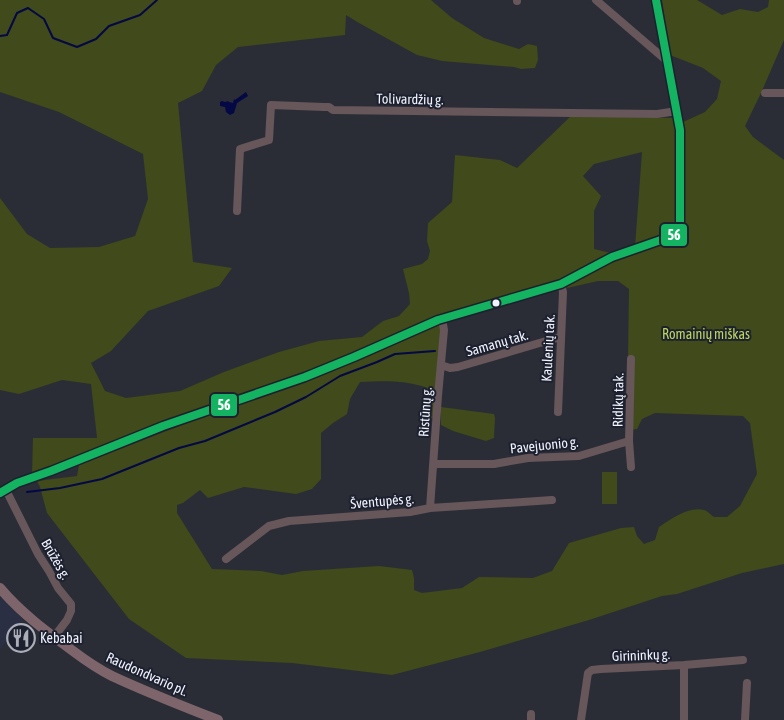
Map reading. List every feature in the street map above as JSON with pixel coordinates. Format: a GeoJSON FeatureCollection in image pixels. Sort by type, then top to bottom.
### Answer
{"type":"FeatureCollection","features":[{"type":"Feature","properties":{"kind":"main road","name":"Raudondvario pl."},"geometry":{"type":"LineString","coordinates":[[0,588],[11,601],[54,637],[95,666],[144,690],[218,720]]}},
{"type":"Feature","properties":{"kind":"street"},"geometry":{"type":"LineString","coordinates":[[596,0],[667,61]]}},
{"type":"Feature","properties":{"kind":"street"},"geometry":{"type":"LineString","coordinates":[[3,491],[163,426],[305,376],[442,319],[561,284],[612,257],[678,234],[680,231],[681,199],[680,130],[656,0]]}},
{"type":"Feature","properties":{"kind":"street"},"geometry":{"type":"LineString","coordinates":[[766,93],[784,93]]}},
{"type":"Feature","properties":{"kind":"street","name":"Tolivardžių g."},"geometry":{"type":"LineString","coordinates":[[237,211],[240,149],[269,140],[271,105],[329,107],[333,110],[657,114],[677,111]]}},
{"type":"Feature","properties":{"kind":"street","name":"Kaulenių tak."},"geometry":{"type":"LineString","coordinates":[[558,412],[563,292],[561,284]]}},
{"type":"Feature","properties":{"kind":"street","name":"Ristūnų g."},"geometry":{"type":"LineString","coordinates":[[430,508],[444,330],[442,319]]}},
{"type":"Feature","properties":{"kind":"street","name":"Samanų tak."},"geometry":{"type":"LineString","coordinates":[[441,365],[450,368],[458,367],[560,337]]}},
{"type":"Feature","properties":{"kind":"street","name":"Ridikų tak."},"geometry":{"type":"LineString","coordinates":[[629,441],[631,359]]}},
{"type":"Feature","properties":{"kind":"street"},"geometry":{"type":"LineString","coordinates":[[629,441],[631,467]]}},
{"type":"Feature","properties":{"kind":"street","name":"Pavejuonio g."},"geometry":{"type":"LineString","coordinates":[[434,464],[494,464],[528,458],[579,456],[629,441]]}},
{"type":"Feature","properties":{"kind":"street","name":"Brūžės g."},"geometry":{"type":"LineString","coordinates":[[3,491],[58,588],[71,604],[71,611],[54,637]]}},
{"type":"Feature","properties":{"kind":"street","name":"Šventupės g."},"geometry":{"type":"LineString","coordinates":[[226,559],[268,526],[289,521],[410,512],[430,508],[552,500]]}},
{"type":"Feature","properties":{"kind":"street","name":"Girininkų g."},"geometry":{"type":"LineString","coordinates":[[582,720],[588,673],[592,670],[743,660]]}},
{"type":"Feature","properties":{"kind":"street"},"geometry":{"type":"LineString","coordinates":[[684,665],[684,720]]}},
{"type":"Feature","properties":{"kind":"street"},"geometry":{"type":"LineString","coordinates":[[745,720],[747,683]]}},
{"type":"Feature","properties":{"kind":"shaded area"},"geometry":{"type":"Polygon","coordinates":[[[246,92],[248,96],[237,103],[234,113],[230,115],[226,112],[225,107],[220,106],[222,101],[233,103],[234,99],[246,92]]]}},
{"type":"Feature","properties":{"kind":"shaded area"},"geometry":{"type":"Polygon","coordinates":[[[2,597],[23,620],[0,650],[0,598],[2,597]]]}},
{"type":"Feature","properties":{"kind":"green space"},"geometry":{"type":"Polygon","coordinates":[[[0,0],[431,0],[452,18],[484,38],[519,49],[528,44],[537,46],[538,60],[535,68],[521,69],[442,61],[417,55],[346,15],[345,35],[238,47],[216,65],[202,91],[178,103],[193,262],[232,268],[219,286],[148,311],[111,351],[91,363],[105,391],[126,398],[180,391],[224,372],[279,352],[319,341],[362,337],[383,321],[399,316],[410,304],[403,269],[422,264],[428,259],[430,251],[427,241],[428,223],[452,202],[455,155],[500,160],[517,168],[571,116],[673,118],[676,124],[677,228],[675,233],[635,247],[642,152],[594,164],[583,176],[601,196],[594,211],[594,249],[615,254],[568,277],[420,323],[321,366],[205,406],[32,474],[33,438],[97,438],[91,384],[62,380],[19,394],[0,390],[0,198],[27,234],[50,248],[99,247],[135,236],[148,199],[143,154],[59,112],[0,92],[0,0]]]}},
{"type":"Feature","properties":{"kind":"green space","name":"Romainių miškas"},"geometry":{"type":"Polygon","coordinates":[[[662,0],[697,0],[722,15],[740,9],[758,12],[768,7],[769,0],[784,0],[784,40],[745,126],[753,137],[784,160],[784,564],[742,573],[480,652],[392,675],[292,663],[186,658],[129,619],[47,513],[37,481],[77,476],[79,465],[327,371],[440,322],[440,346],[432,419],[429,415],[427,388],[402,382],[360,382],[350,399],[347,414],[321,433],[321,479],[312,489],[296,494],[244,487],[208,498],[200,490],[183,503],[177,505],[177,513],[212,569],[261,571],[282,575],[303,571],[379,566],[412,570],[414,590],[422,593],[462,588],[479,577],[533,578],[552,571],[569,543],[621,528],[634,527],[637,536],[644,544],[655,540],[659,527],[686,512],[698,509],[708,512],[714,517],[727,517],[740,506],[757,474],[750,423],[743,416],[655,413],[642,419],[637,429],[630,430],[629,289],[618,281],[598,281],[567,288],[566,285],[615,260],[675,239],[681,234],[684,226],[683,122],[705,112],[717,99],[721,81],[703,68],[670,55],[662,0]]]}},
{"type":"Feature","properties":{"kind":"green space"},"geometry":{"type":"Polygon","coordinates":[[[441,407],[494,414],[494,438],[486,441],[453,431],[441,425],[441,407]]]}},
{"type":"Feature","properties":{"kind":"green space"},"geometry":{"type":"Polygon","coordinates":[[[602,472],[617,472],[617,504],[602,504],[602,472]]]}},
{"type":"Feature","properties":{"kind":"waterway"},"geometry":{"type":"LineString","coordinates":[[0,36],[7,35],[17,13],[28,8],[44,19],[53,38],[77,47],[96,39],[109,26],[140,15],[157,0]]}},
{"type":"Feature","properties":{"kind":"waterway"},"geometry":{"type":"LineString","coordinates":[[27,492],[60,488],[102,479],[179,448],[205,441],[275,412],[306,397],[340,376],[395,354],[435,351]]}},
{"type":"Feature","properties":{"kind":"transit line","name":"56"},"geometry":{"type":"LineString","coordinates":[[0,493],[17,483],[163,426],[305,377],[438,320],[561,284],[612,257],[678,234],[680,231],[680,130],[656,0]]}},
{"type":"Feature","properties":{"kind":"place","name":"Kebabai"},"geometry":{"type":"Point","coordinates":[21,638]}}]}
